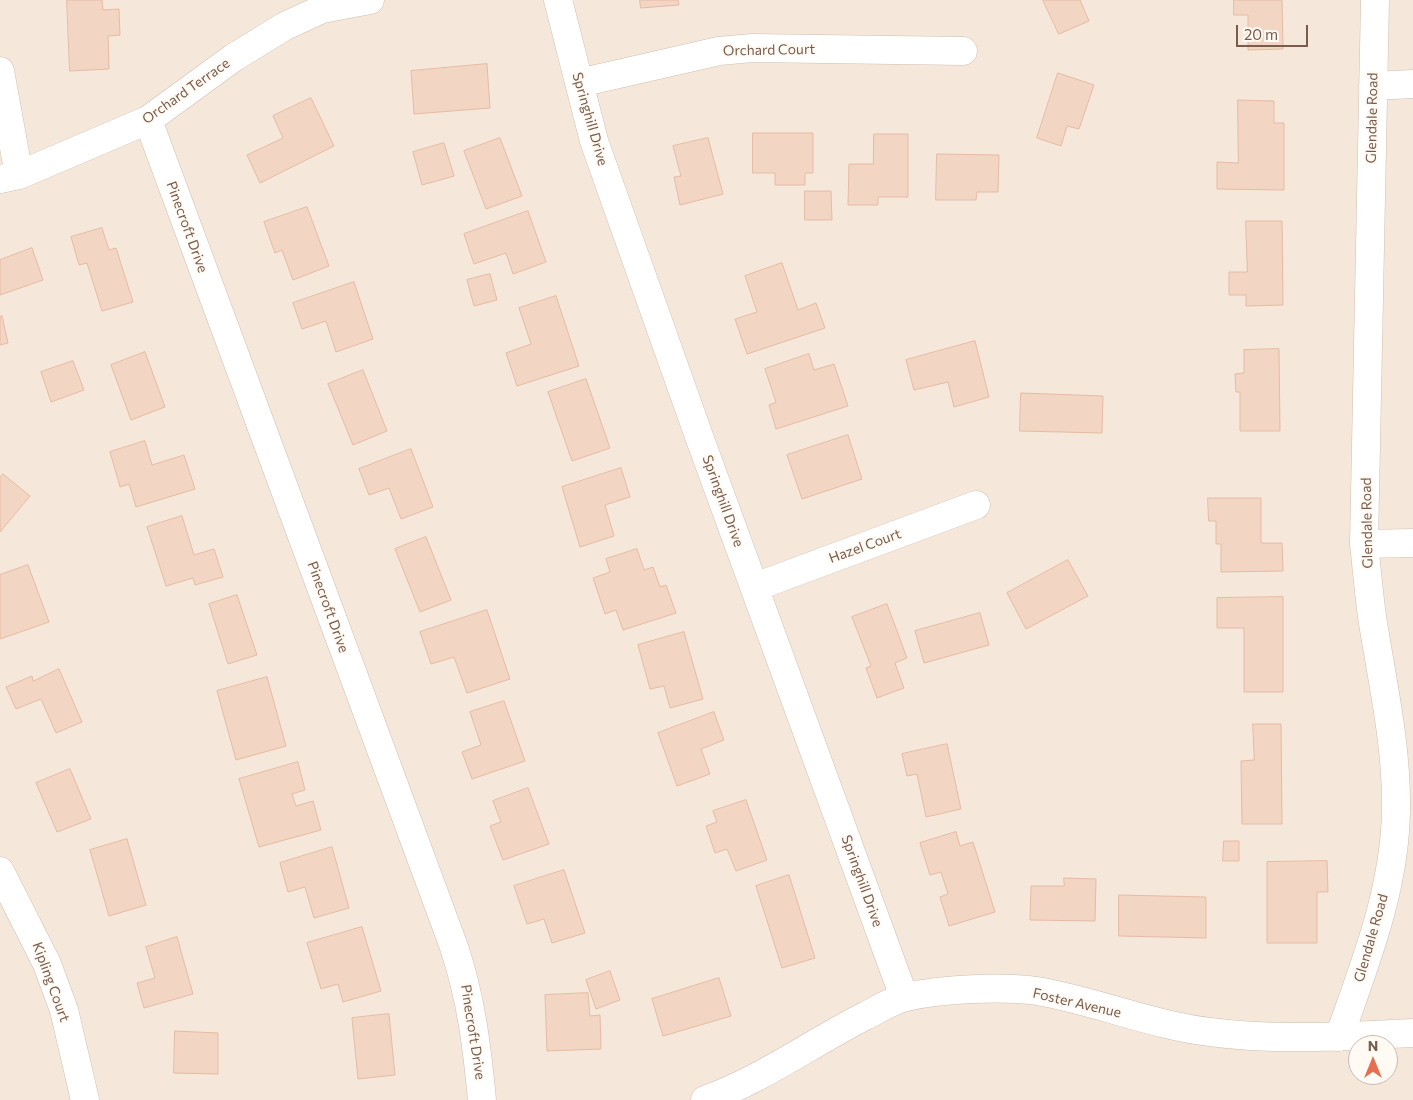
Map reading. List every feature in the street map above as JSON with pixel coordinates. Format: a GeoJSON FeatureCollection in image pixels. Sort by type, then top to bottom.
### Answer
{"type":"FeatureCollection","features":[{"type":"Feature","properties":{"kind":"street","name":"Orchard Terrace"},"geometry":{"type":"LineString","coordinates":[[10,177],[148,120],[233,58],[285,26],[322,9],[370,0]]}},
{"type":"Feature","properties":{"kind":"street","name":"Springhill Drive"},"geometry":{"type":"LineString","coordinates":[[558,0],[594,141],[904,997]]}},
{"type":"Feature","properties":{"kind":"street","name":"Glendale Road"},"geometry":{"type":"LineString","coordinates":[[1339,1037],[1380,918],[1390,864],[1396,811],[1391,731],[1373,621],[1364,544],[1375,0]]}},
{"type":"Feature","properties":{"kind":"street","name":"Orchard Court"},"geometry":{"type":"LineString","coordinates":[[579,83],[719,51],[752,48],[963,51]]}},
{"type":"Feature","properties":{"kind":"street"},"geometry":{"type":"LineString","coordinates":[[0,71],[10,177]]}},
{"type":"Feature","properties":{"kind":"street"},"geometry":{"type":"LineString","coordinates":[[1373,86],[1413,84]]}},
{"type":"Feature","properties":{"kind":"street","name":"Pinecroft Drive"},"geometry":{"type":"LineString","coordinates":[[148,120],[467,985],[475,1031],[482,1100]]}},
{"type":"Feature","properties":{"kind":"street","name":"Hazel Court"},"geometry":{"type":"LineString","coordinates":[[755,587],[976,505]]}},
{"type":"Feature","properties":{"kind":"street"},"geometry":{"type":"LineString","coordinates":[[1364,544],[1413,543]]}},
{"type":"Feature","properties":{"kind":"street","name":"Kipling Court"},"geometry":{"type":"LineString","coordinates":[[0,871],[47,964],[64,1010],[85,1100]]}},
{"type":"Feature","properties":{"kind":"street","name":"Foster Avenue"},"geometry":{"type":"LineString","coordinates":[[705,1100],[760,1077],[830,1034],[904,997],[965,990],[1036,991],[1149,1020],[1208,1032],[1289,1038],[1413,1034]]}},
{"type":"Feature","properties":{"kind":"shaded area"},"geometry":{"type":"Polygon","coordinates":[[[0,0],[1413,0],[1413,1100],[0,1100],[0,0]]]}},
{"type":"Feature","properties":{"kind":"building"},"geometry":{"type":"Polygon","coordinates":[[[67,0],[102,0],[103,10],[119,9],[120,35],[108,36],[109,69],[70,71],[67,0]]]}},
{"type":"Feature","properties":{"kind":"building"},"geometry":{"type":"Polygon","coordinates":[[[640,0],[678,0],[679,5],[641,8],[640,0]]]}},
{"type":"Feature","properties":{"kind":"building"},"geometry":{"type":"Polygon","coordinates":[[[1043,0],[1080,0],[1089,21],[1059,34],[1043,0]]]}},
{"type":"Feature","properties":{"kind":"building"},"geometry":{"type":"Polygon","coordinates":[[[1234,0],[1282,0],[1283,49],[1248,50],[1248,15],[1234,15],[1234,0]]]}},
{"type":"Feature","properties":{"kind":"building"},"geometry":{"type":"Polygon","coordinates":[[[487,64],[490,108],[414,114],[411,71],[487,64]]]}},
{"type":"Feature","properties":{"kind":"building"},"geometry":{"type":"Polygon","coordinates":[[[1058,73],[1094,85],[1079,129],[1067,126],[1061,146],[1037,138],[1058,73]]]}},
{"type":"Feature","properties":{"kind":"building"},"geometry":{"type":"Polygon","coordinates":[[[311,98],[334,146],[260,183],[247,155],[283,138],[273,116],[311,98]]]}},
{"type":"Feature","properties":{"kind":"building"},"geometry":{"type":"Polygon","coordinates":[[[1238,100],[1274,101],[1274,123],[1284,123],[1284,190],[1217,189],[1217,162],[1238,163],[1238,100]]]}},
{"type":"Feature","properties":{"kind":"building"},"geometry":{"type":"Polygon","coordinates":[[[753,133],[813,133],[813,173],[805,173],[805,185],[775,185],[775,173],[753,173],[753,133]]]}},
{"type":"Feature","properties":{"kind":"building"},"geometry":{"type":"Polygon","coordinates":[[[874,134],[908,134],[908,197],[878,197],[878,205],[848,205],[849,164],[873,164],[874,134]]]}},
{"type":"Feature","properties":{"kind":"building"},"geometry":{"type":"Polygon","coordinates":[[[500,138],[522,196],[486,209],[464,151],[500,138]]]}},
{"type":"Feature","properties":{"kind":"building"},"geometry":{"type":"Polygon","coordinates":[[[708,138],[723,194],[680,205],[674,177],[681,176],[673,146],[708,138]]]}},
{"type":"Feature","properties":{"kind":"building"},"geometry":{"type":"Polygon","coordinates":[[[444,143],[454,176],[422,185],[413,152],[444,143]]]}},
{"type":"Feature","properties":{"kind":"building"},"geometry":{"type":"Polygon","coordinates":[[[937,154],[999,155],[998,192],[977,192],[976,200],[936,200],[937,154]]]}},
{"type":"Feature","properties":{"kind":"building"},"geometry":{"type":"Polygon","coordinates":[[[805,191],[831,191],[832,220],[805,220],[805,191]]]}},
{"type":"Feature","properties":{"kind":"building"},"geometry":{"type":"Polygon","coordinates":[[[307,207],[329,266],[293,280],[282,250],[275,253],[264,222],[307,207]]]}},
{"type":"Feature","properties":{"kind":"building"},"geometry":{"type":"Polygon","coordinates":[[[528,211],[546,262],[513,274],[506,253],[474,264],[464,234],[528,211]]]}},
{"type":"Feature","properties":{"kind":"building"},"geometry":{"type":"Polygon","coordinates":[[[1246,221],[1282,221],[1283,305],[1246,306],[1246,295],[1229,295],[1229,272],[1247,272],[1246,221]]]}},
{"type":"Feature","properties":{"kind":"building"},"geometry":{"type":"Polygon","coordinates":[[[102,228],[109,250],[116,248],[133,302],[102,311],[87,263],[79,265],[71,237],[102,228]]]}},
{"type":"Feature","properties":{"kind":"building"},"geometry":{"type":"Polygon","coordinates":[[[32,248],[43,280],[0,295],[0,260],[32,248]]]}},
{"type":"Feature","properties":{"kind":"building"},"geometry":{"type":"Polygon","coordinates":[[[782,263],[798,310],[816,303],[825,328],[747,354],[735,319],[757,312],[745,276],[782,263]]]}},
{"type":"Feature","properties":{"kind":"building"},"geometry":{"type":"Polygon","coordinates":[[[490,274],[497,300],[474,306],[467,280],[490,274]]]}},
{"type":"Feature","properties":{"kind":"building"},"geometry":{"type":"Polygon","coordinates":[[[354,282],[373,339],[336,352],[326,321],[302,329],[293,303],[354,282]]]}},
{"type":"Feature","properties":{"kind":"building"},"geometry":{"type":"Polygon","coordinates":[[[556,296],[579,366],[517,386],[506,353],[531,344],[519,308],[556,296]]]}},
{"type":"Feature","properties":{"kind":"building"},"geometry":{"type":"Polygon","coordinates":[[[2,316],[8,343],[0,345],[0,317],[2,316]]]}},
{"type":"Feature","properties":{"kind":"building"},"geometry":{"type":"Polygon","coordinates":[[[975,341],[989,397],[954,407],[948,382],[914,390],[906,360],[975,341]]]}},
{"type":"Feature","properties":{"kind":"building"},"geometry":{"type":"Polygon","coordinates":[[[1279,349],[1280,431],[1240,431],[1240,392],[1236,392],[1235,374],[1244,373],[1244,350],[1279,349]]]}},
{"type":"Feature","properties":{"kind":"building"},"geometry":{"type":"Polygon","coordinates":[[[145,352],[165,407],[131,420],[111,365],[145,352]]]}},
{"type":"Feature","properties":{"kind":"building"},"geometry":{"type":"Polygon","coordinates":[[[809,354],[814,370],[834,364],[848,406],[776,429],[769,405],[776,402],[765,369],[809,354]]]}},
{"type":"Feature","properties":{"kind":"building"},"geometry":{"type":"Polygon","coordinates":[[[73,361],[84,390],[51,402],[41,372],[73,361]]]}},
{"type":"Feature","properties":{"kind":"building"},"geometry":{"type":"Polygon","coordinates":[[[363,370],[387,431],[353,445],[328,384],[363,370]]]}},
{"type":"Feature","properties":{"kind":"building"},"geometry":{"type":"Polygon","coordinates":[[[586,379],[610,448],[572,461],[548,392],[586,379]]]}},
{"type":"Feature","properties":{"kind":"building"},"geometry":{"type":"Polygon","coordinates":[[[1021,393],[1103,396],[1102,433],[1020,431],[1021,393]]]}},
{"type":"Feature","properties":{"kind":"building"},"geometry":{"type":"Polygon","coordinates":[[[848,435],[862,479],[802,499],[787,455],[848,435]]]}},
{"type":"Feature","properties":{"kind":"building"},"geometry":{"type":"Polygon","coordinates":[[[145,441],[152,465],[184,455],[195,489],[136,507],[129,484],[120,487],[110,452],[145,441]]]}},
{"type":"Feature","properties":{"kind":"building"},"geometry":{"type":"Polygon","coordinates":[[[411,449],[433,507],[401,519],[389,488],[369,495],[359,469],[411,449]]]}},
{"type":"Feature","properties":{"kind":"building"},"geometry":{"type":"Polygon","coordinates":[[[621,468],[630,497],[605,505],[614,536],[580,547],[562,487],[621,468]]]}},
{"type":"Feature","properties":{"kind":"building"},"geometry":{"type":"Polygon","coordinates":[[[3,474],[30,496],[0,532],[0,478],[3,474]]]}},
{"type":"Feature","properties":{"kind":"building"},"geometry":{"type":"Polygon","coordinates":[[[1208,498],[1261,498],[1261,543],[1282,543],[1283,571],[1221,572],[1221,544],[1216,544],[1216,521],[1209,521],[1208,498]]]}},
{"type":"Feature","properties":{"kind":"building"},"geometry":{"type":"Polygon","coordinates":[[[182,516],[194,555],[214,549],[223,577],[195,585],[193,578],[166,586],[147,527],[182,516]]]}},
{"type":"Feature","properties":{"kind":"building"},"geometry":{"type":"Polygon","coordinates":[[[426,537],[451,600],[420,612],[395,549],[426,537]]]}},
{"type":"Feature","properties":{"kind":"building"},"geometry":{"type":"Polygon","coordinates":[[[637,549],[644,570],[653,567],[660,587],[666,585],[676,613],[623,630],[616,610],[605,614],[593,578],[610,572],[606,559],[637,549]]]}},
{"type":"Feature","properties":{"kind":"building"},"geometry":{"type":"Polygon","coordinates":[[[1068,560],[1088,596],[1026,629],[1007,593],[1068,560]]]}},
{"type":"Feature","properties":{"kind":"building"},"geometry":{"type":"Polygon","coordinates":[[[28,565],[49,622],[0,639],[0,575],[28,565]]]}},
{"type":"Feature","properties":{"kind":"building"},"geometry":{"type":"Polygon","coordinates":[[[237,595],[257,655],[228,664],[209,604],[237,595]]]}},
{"type":"Feature","properties":{"kind":"building"},"geometry":{"type":"Polygon","coordinates":[[[1283,597],[1283,692],[1244,692],[1244,628],[1217,628],[1217,598],[1283,597]]]}},
{"type":"Feature","properties":{"kind":"building"},"geometry":{"type":"Polygon","coordinates":[[[887,604],[907,658],[895,663],[904,688],[877,698],[866,668],[871,666],[852,617],[887,604]]]}},
{"type":"Feature","properties":{"kind":"building"},"geometry":{"type":"Polygon","coordinates":[[[487,610],[510,679],[467,693],[454,657],[431,664],[420,632],[487,610]]]}},
{"type":"Feature","properties":{"kind":"building"},"geometry":{"type":"Polygon","coordinates":[[[980,613],[989,645],[924,663],[915,631],[980,613]]]}},
{"type":"Feature","properties":{"kind":"building"},"geometry":{"type":"Polygon","coordinates":[[[684,632],[703,699],[670,708],[664,686],[650,689],[638,645],[684,632]]]}},
{"type":"Feature","properties":{"kind":"building"},"geometry":{"type":"Polygon","coordinates":[[[59,669],[82,722],[56,733],[41,699],[16,709],[6,687],[32,676],[33,681],[59,669]]]}},
{"type":"Feature","properties":{"kind":"building"},"geometry":{"type":"Polygon","coordinates":[[[267,677],[286,746],[236,760],[217,691],[267,677]]]}},
{"type":"Feature","properties":{"kind":"building"},"geometry":{"type":"Polygon","coordinates":[[[504,701],[525,761],[472,779],[462,752],[481,745],[470,712],[504,701]]]}},
{"type":"Feature","properties":{"kind":"building"},"geometry":{"type":"Polygon","coordinates":[[[714,712],[724,740],[701,749],[710,774],[677,786],[658,733],[714,712]]]}},
{"type":"Feature","properties":{"kind":"building"},"geometry":{"type":"Polygon","coordinates":[[[1253,724],[1281,724],[1282,824],[1242,824],[1241,761],[1254,760],[1253,724]]]}},
{"type":"Feature","properties":{"kind":"building"},"geometry":{"type":"Polygon","coordinates":[[[947,744],[961,809],[926,817],[917,774],[907,776],[902,754],[947,744]]]}},
{"type":"Feature","properties":{"kind":"building"},"geometry":{"type":"Polygon","coordinates":[[[298,762],[305,790],[292,794],[296,806],[313,801],[321,830],[259,847],[239,779],[298,762]]]}},
{"type":"Feature","properties":{"kind":"building"},"geometry":{"type":"Polygon","coordinates":[[[70,769],[91,819],[57,832],[36,783],[70,769]]]}},
{"type":"Feature","properties":{"kind":"building"},"geometry":{"type":"Polygon","coordinates":[[[528,788],[549,844],[503,860],[490,826],[501,822],[493,801],[528,788]]]}},
{"type":"Feature","properties":{"kind":"building"},"geometry":{"type":"Polygon","coordinates":[[[746,800],[767,860],[736,871],[727,849],[715,853],[706,826],[717,822],[713,811],[746,800]]]}},
{"type":"Feature","properties":{"kind":"building"},"geometry":{"type":"Polygon","coordinates":[[[956,832],[960,846],[973,842],[995,912],[949,926],[940,897],[948,894],[941,872],[930,875],[920,843],[956,832]]]}},
{"type":"Feature","properties":{"kind":"building"},"geometry":{"type":"Polygon","coordinates":[[[127,839],[146,905],[109,916],[90,850],[127,839]]]}},
{"type":"Feature","properties":{"kind":"building"},"geometry":{"type":"Polygon","coordinates":[[[1224,841],[1239,841],[1239,861],[1223,861],[1224,841]]]}},
{"type":"Feature","properties":{"kind":"building"},"geometry":{"type":"Polygon","coordinates":[[[332,847],[349,908],[314,918],[305,887],[288,892],[280,863],[332,847]]]}},
{"type":"Feature","properties":{"kind":"building"},"geometry":{"type":"Polygon","coordinates":[[[1327,861],[1328,892],[1317,892],[1317,943],[1267,943],[1267,862],[1327,861]]]}},
{"type":"Feature","properties":{"kind":"building"},"geometry":{"type":"Polygon","coordinates":[[[564,870],[585,933],[552,943],[544,919],[527,924],[514,886],[564,870]]]}},
{"type":"Feature","properties":{"kind":"building"},"geometry":{"type":"Polygon","coordinates":[[[789,875],[815,958],[782,968],[756,886],[789,875]]]}},
{"type":"Feature","properties":{"kind":"building"},"geometry":{"type":"Polygon","coordinates":[[[1064,878],[1096,879],[1095,921],[1030,920],[1031,886],[1064,886],[1064,878]]]}},
{"type":"Feature","properties":{"kind":"building"},"geometry":{"type":"Polygon","coordinates":[[[1119,895],[1206,897],[1206,938],[1119,936],[1119,895]]]}},
{"type":"Feature","properties":{"kind":"building"},"geometry":{"type":"Polygon","coordinates":[[[362,927],[381,991],[343,1002],[338,984],[321,989],[307,943],[362,927]]]}},
{"type":"Feature","properties":{"kind":"building"},"geometry":{"type":"Polygon","coordinates":[[[177,937],[193,994],[144,1008],[137,983],[155,978],[146,947],[177,937]]]}},
{"type":"Feature","properties":{"kind":"building"},"geometry":{"type":"Polygon","coordinates":[[[610,971],[620,1000],[596,1009],[586,980],[610,971]]]}},
{"type":"Feature","properties":{"kind":"building"},"geometry":{"type":"Polygon","coordinates":[[[719,978],[731,1016],[663,1036],[652,999],[719,978]]]}},
{"type":"Feature","properties":{"kind":"building"},"geometry":{"type":"Polygon","coordinates":[[[588,993],[590,1016],[600,1015],[601,1049],[547,1051],[545,995],[588,993]]]}},
{"type":"Feature","properties":{"kind":"building"},"geometry":{"type":"Polygon","coordinates":[[[389,1014],[395,1075],[358,1079],[352,1018],[389,1014]]]}},
{"type":"Feature","properties":{"kind":"building"},"geometry":{"type":"Polygon","coordinates":[[[175,1031],[218,1033],[218,1074],[174,1073],[175,1031]]]}}]}
